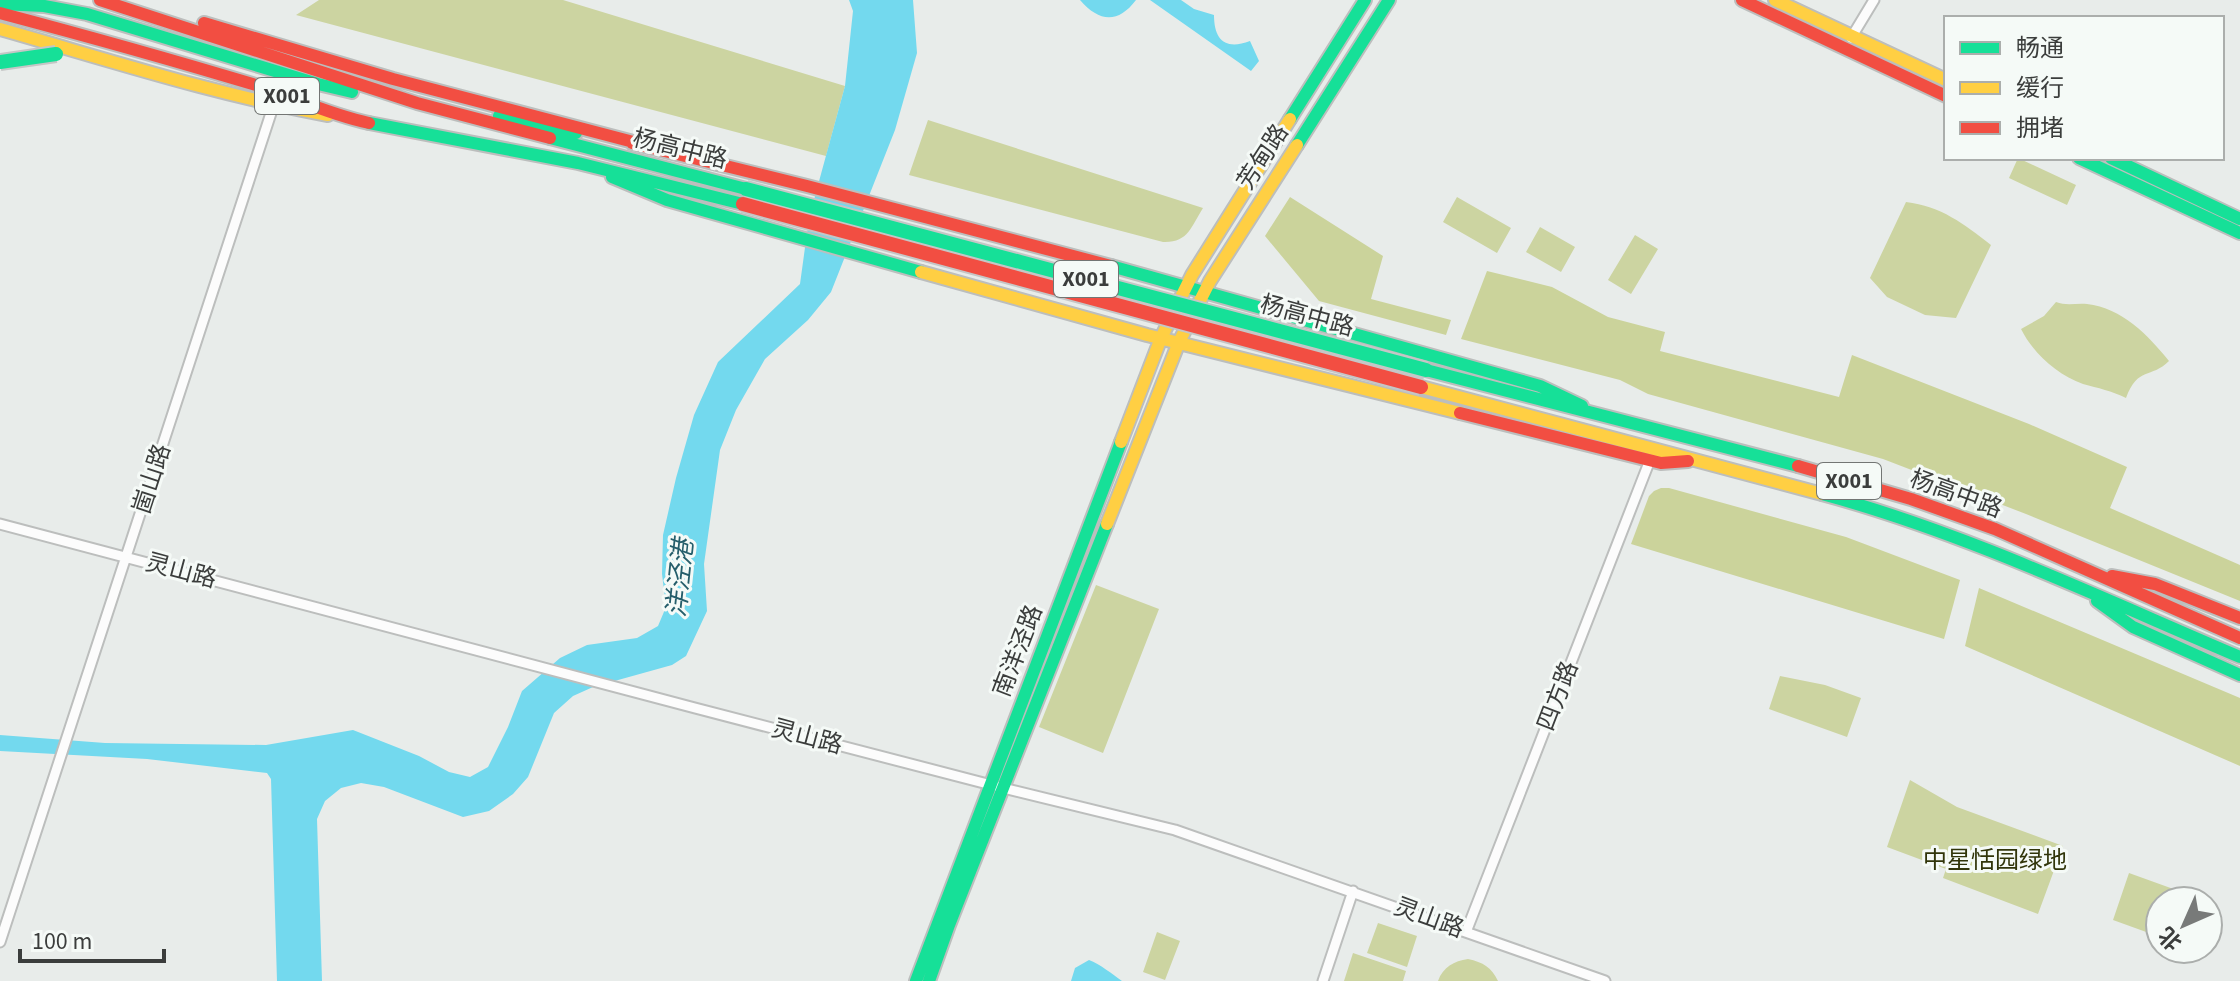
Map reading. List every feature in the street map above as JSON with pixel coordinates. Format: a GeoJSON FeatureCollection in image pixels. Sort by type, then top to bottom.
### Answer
{"type":"FeatureCollection","features":[{"type":"Feature","properties":{"kind":"main road","name":"杨高中路"},"geometry":{"type":"LineString","coordinates":[[100,0],[417,103],[1526,398],[1726,447],[1913,500],[1980,524],[2240,638]]}},
{"type":"Feature","properties":{"kind":"main road"},"geometry":{"type":"LineString","coordinates":[[129,0],[393,79],[641,144]]}},
{"type":"Feature","properties":{"kind":"main road","name":"芳甸路"},"geometry":{"type":"LineString","coordinates":[[1161,338],[1186,286],[1365,0]]}},
{"type":"Feature","properties":{"kind":"main road","name":"芳甸路"},"geometry":{"type":"LineString","coordinates":[[1179,342],[1389,0]]}},
{"type":"Feature","properties":{"kind":"main road"},"geometry":{"type":"LineString","coordinates":[[1742,0],[1944,79]]}},
{"type":"Feature","properties":{"kind":"main road"},"geometry":{"type":"LineString","coordinates":[[1775,0],[1944,95]]}},
{"type":"Feature","properties":{"kind":"main road"},"geometry":{"type":"LineString","coordinates":[[0,4],[50,5],[318,84],[417,103]]}},
{"type":"Feature","properties":{"kind":"main road","name":"杨高中路"},"geometry":{"type":"LineString","coordinates":[[0,13],[139,50],[265,88],[355,120],[578,163],[743,204],[1865,506],[1981,547],[2240,657]]}},
{"type":"Feature","properties":{"kind":"main road","name":"X001"},"geometry":{"type":"LineString","coordinates":[[0,29],[273,107]]}},
{"type":"Feature","properties":{"kind":"main road"},"geometry":{"type":"LineString","coordinates":[[0,62],[56,54],[108,60]]}},
{"type":"Feature","properties":{"kind":"main road","name":"杨高中路"},"geometry":{"type":"LineString","coordinates":[[346,80],[552,130],[641,144],[1210,293]]}},
{"type":"Feature","properties":{"kind":"main road"},"geometry":{"type":"LineString","coordinates":[[273,107],[355,120]]}},
{"type":"Feature","properties":{"kind":"main road"},"geometry":{"type":"LineString","coordinates":[[2083,160],[2240,233]]}},
{"type":"Feature","properties":{"kind":"main road"},"geometry":{"type":"LineString","coordinates":[[2115,160],[2240,219]]}},
{"type":"Feature","properties":{"kind":"main road","name":"杨高中路"},"geometry":{"type":"LineString","coordinates":[[578,163],[667,200],[1161,338],[1661,463],[1698,460]]}},
{"type":"Feature","properties":{"kind":"main road","name":"X001"},"geometry":{"type":"LineString","coordinates":[[1210,293],[1540,386],[1598,414]]}},
{"type":"Feature","properties":{"kind":"main road","name":"南洋泾路"},"geometry":{"type":"LineString","coordinates":[[929,981],[996,786],[1161,338]]}},
{"type":"Feature","properties":{"kind":"main road","name":"南洋泾路"},"geometry":{"type":"LineString","coordinates":[[916,981],[1179,342]]}},
{"type":"Feature","properties":{"kind":"main road","name":"X001"},"geometry":{"type":"LineString","coordinates":[[2092,572],[2155,584],[2240,618]]}},
{"type":"Feature","properties":{"kind":"main road","name":"杨高中路"},"geometry":{"type":"LineString","coordinates":[[2080,589],[2133,627],[2240,675]]}},
{"type":"Feature","properties":{"kind":"street"},"geometry":{"type":"LineString","coordinates":[[1848,42],[1874,0]]}},
{"type":"Feature","properties":{"kind":"street","name":"崮山路"},"geometry":{"type":"LineString","coordinates":[[0,942],[273,107]]}},
{"type":"Feature","properties":{"kind":"street","name":"四方路"},"geometry":{"type":"LineString","coordinates":[[1466,932],[1650,460]]}},
{"type":"Feature","properties":{"kind":"street","name":"灵山路"},"geometry":{"type":"LineString","coordinates":[[0,524],[695,708],[1175,830],[1605,981]]}},
{"type":"Feature","properties":{"kind":"street"},"geometry":{"type":"LineString","coordinates":[[1323,981],[1353,891]]}},
{"type":"Feature","properties":{"kind":"green space"},"geometry":{"type":"Polygon","coordinates":[[[319,0],[563,0],[845,86],[826,156],[296,15],[319,0]]]}},
{"type":"Feature","properties":{"kind":"green space"},"geometry":{"type":"Polygon","coordinates":[[[928,120],[1203,208],[1183,237],[1163,242],[909,175],[928,120]]]}},
{"type":"Feature","properties":{"kind":"green space"},"geometry":{"type":"Polygon","coordinates":[[[2017,160],[2022,160],[2076,185],[2067,205],[2009,178],[2017,160]]]}},
{"type":"Feature","properties":{"kind":"green space"},"geometry":{"type":"Polygon","coordinates":[[[1290,197],[1383,256],[1371,299],[1451,320],[1446,335],[1319,301],[1265,236],[1290,197]]]}},
{"type":"Feature","properties":{"kind":"green space"},"geometry":{"type":"Polygon","coordinates":[[[1457,197],[1511,228],[1497,253],[1443,222],[1457,197]]]}},
{"type":"Feature","properties":{"kind":"green space"},"geometry":{"type":"Polygon","coordinates":[[[1906,202],[1941,212],[1991,245],[1956,318],[1925,315],[1887,297],[1870,278],[1906,202]]]}},
{"type":"Feature","properties":{"kind":"green space"},"geometry":{"type":"Polygon","coordinates":[[[1540,227],[1575,247],[1561,272],[1526,252],[1540,227]]]}},
{"type":"Feature","properties":{"kind":"green space"},"geometry":{"type":"Polygon","coordinates":[[[1635,235],[1658,249],[1631,294],[1608,280],[1635,235]]]}},
{"type":"Feature","properties":{"kind":"green space"},"geometry":{"type":"Polygon","coordinates":[[[1487,271],[1552,287],[1608,317],[1665,332],[1660,351],[1839,397],[1852,355],[2029,424],[2127,467],[2110,508],[2240,565],[2240,601],[1883,459],[1648,394],[1620,380],[1461,339],[1487,271]]]}},
{"type":"Feature","properties":{"kind":"green space"},"geometry":{"type":"Polygon","coordinates":[[[2056,302],[2087,304],[2112,311],[2133,324],[2169,361],[2135,381],[2126,398],[2073,380],[2047,362],[2021,329],[2044,316],[2056,302]]]}},
{"type":"Feature","properties":{"kind":"green space"},"geometry":{"type":"Polygon","coordinates":[[[1661,488],[1846,537],[1960,580],[1944,639],[1631,544],[1649,496],[1661,488]]]}},
{"type":"Feature","properties":{"kind":"green space"},"geometry":{"type":"Polygon","coordinates":[[[1096,585],[1159,609],[1103,753],[1039,727],[1096,585]]]}},
{"type":"Feature","properties":{"kind":"green space"},"geometry":{"type":"Polygon","coordinates":[[[1979,588],[2240,698],[2240,766],[1965,646],[1979,588]]]}},
{"type":"Feature","properties":{"kind":"green space"},"geometry":{"type":"Polygon","coordinates":[[[1780,676],[1825,685],[1861,698],[1847,737],[1769,709],[1780,676]]]}},
{"type":"Feature","properties":{"kind":"green space","name":"中星恬园绿地"},"geometry":{"type":"Polygon","coordinates":[[[1910,780],[1957,807],[2063,846],[2038,914],[1943,878],[1946,869],[1887,847],[1910,780]]]}},
{"type":"Feature","properties":{"kind":"green space"},"geometry":{"type":"Polygon","coordinates":[[[2129,873],[2162,885],[2144,885],[2144,931],[2113,920],[2129,873]]]}},
{"type":"Feature","properties":{"kind":"green space"},"geometry":{"type":"Polygon","coordinates":[[[1378,923],[1417,936],[1407,967],[1367,953],[1378,923]]]}},
{"type":"Feature","properties":{"kind":"green space"},"geometry":{"type":"Polygon","coordinates":[[[1157,932],[1180,941],[1165,980],[1143,972],[1157,932]]]}},
{"type":"Feature","properties":{"kind":"green space"},"geometry":{"type":"Polygon","coordinates":[[[1353,953],[1406,971],[1403,981],[1344,981],[1353,953]]]}},
{"type":"Feature","properties":{"kind":"green space"},"geometry":{"type":"Polygon","coordinates":[[[1468,959],[1486,966],[1498,981],[1438,981],[1450,966],[1468,959]]]}},
{"type":"Feature","properties":{"kind":"water","name":"洋泾港"},"geometry":{"type":"Polygon","coordinates":[[[849,0],[913,0],[917,53],[895,130],[831,292],[808,320],[765,359],[736,410],[720,450],[704,564],[707,611],[686,656],[672,665],[593,687],[573,696],[554,713],[528,777],[513,794],[489,811],[463,817],[384,787],[361,783],[341,788],[325,801],[317,819],[322,981],[277,981],[271,779],[267,773],[147,759],[0,751],[0,735],[105,743],[266,745],[353,730],[419,756],[449,772],[470,777],[488,767],[522,691],[560,658],[587,645],[637,638],[658,626],[666,607],[662,574],[663,535],[694,415],[718,362],[800,284],[815,196],[845,86],[853,11],[849,0]]]}},
{"type":"Feature","properties":{"kind":"water"},"geometry":{"type":"Polygon","coordinates":[[[1080,0],[1136,0],[1122,13],[1108,17],[1094,13],[1080,0]]]}},
{"type":"Feature","properties":{"kind":"water"},"geometry":{"type":"Polygon","coordinates":[[[1150,0],[1181,0],[1194,9],[1214,15],[1219,37],[1228,44],[1250,41],[1259,61],[1251,71],[1150,0]]]}},
{"type":"Feature","properties":{"kind":"water"},"geometry":{"type":"Polygon","coordinates":[[[1089,960],[1122,981],[1071,981],[1075,968],[1089,960]]]}},
{"type":"Feature","properties":{"kind":"traffic: fast"},"geometry":{"type":"LineString","coordinates":[[1290,119],[1365,0]]}},
{"type":"Feature","properties":{"kind":"traffic: fast"},"geometry":{"type":"LineString","coordinates":[[1297,145],[1389,0]]}},
{"type":"Feature","properties":{"kind":"traffic: fast"},"geometry":{"type":"LineString","coordinates":[[0,4],[44,6],[87,14],[352,92]]}},
{"type":"Feature","properties":{"kind":"traffic: fast"},"geometry":{"type":"LineString","coordinates":[[0,62],[56,54]]}},
{"type":"Feature","properties":{"kind":"traffic: fast"},"geometry":{"type":"LineString","coordinates":[[499,116],[576,133]]}},
{"type":"Feature","properties":{"kind":"traffic: fast"},"geometry":{"type":"LineString","coordinates":[[369,123],[578,163],[743,204]]}},
{"type":"Feature","properties":{"kind":"traffic: fast"},"geometry":{"type":"LineString","coordinates":[[550,138],[746,189]]}},
{"type":"Feature","properties":{"kind":"traffic: fast"},"geometry":{"type":"LineString","coordinates":[[2083,160],[2240,233]]}},
{"type":"Feature","properties":{"kind":"traffic: fast"},"geometry":{"type":"LineString","coordinates":[[2115,160],[2240,219]]}},
{"type":"Feature","properties":{"kind":"traffic: fast"},"geometry":{"type":"LineString","coordinates":[[612,177],[667,200],[921,272]]}},
{"type":"Feature","properties":{"kind":"traffic: fast"},"geometry":{"type":"LineString","coordinates":[[746,189],[1426,370]]}},
{"type":"Feature","properties":{"kind":"traffic: fast"},"geometry":{"type":"LineString","coordinates":[[1111,266],[1540,386],[1582,406]]}},
{"type":"Feature","properties":{"kind":"traffic: fast"},"geometry":{"type":"LineString","coordinates":[[1426,370],[1798,466]]}},
{"type":"Feature","properties":{"kind":"traffic: fast"},"geometry":{"type":"LineString","coordinates":[[916,981],[1121,442]]}},
{"type":"Feature","properties":{"kind":"traffic: fast"},"geometry":{"type":"LineString","coordinates":[[1822,494],[1981,547],[2240,657]]}},
{"type":"Feature","properties":{"kind":"traffic: fast"},"geometry":{"type":"LineString","coordinates":[[929,981],[1107,524]]}},
{"type":"Feature","properties":{"kind":"traffic: fast"},"geometry":{"type":"LineString","coordinates":[[2097,601],[2133,627],[2240,675]]}},
{"type":"Feature","properties":{"kind":"traffic: slow"},"geometry":{"type":"LineString","coordinates":[[1775,0],[1944,79]]}},
{"type":"Feature","properties":{"kind":"traffic: slow"},"geometry":{"type":"LineString","coordinates":[[0,29],[204,87],[328,115]]}},
{"type":"Feature","properties":{"kind":"traffic: slow"},"geometry":{"type":"LineString","coordinates":[[1121,442],[1161,338],[1192,275],[1290,119]]}},
{"type":"Feature","properties":{"kind":"traffic: slow"},"geometry":{"type":"LineString","coordinates":[[1107,524],[1179,342],[1210,281],[1297,145]]}},
{"type":"Feature","properties":{"kind":"traffic: slow"},"geometry":{"type":"LineString","coordinates":[[921,272],[1147,335],[1460,413]]}},
{"type":"Feature","properties":{"kind":"traffic: slow"},"geometry":{"type":"LineString","coordinates":[[1421,387],[1822,494]]}},
{"type":"Feature","properties":{"kind":"traffic: jam"},"geometry":{"type":"LineString","coordinates":[[100,0],[417,103],[550,138]]}},
{"type":"Feature","properties":{"kind":"traffic: jam"},"geometry":{"type":"LineString","coordinates":[[1742,0],[1944,95]]}},
{"type":"Feature","properties":{"kind":"traffic: jam"},"geometry":{"type":"LineString","coordinates":[[0,13],[227,76],[369,123]]}},
{"type":"Feature","properties":{"kind":"traffic: jam"},"geometry":{"type":"LineString","coordinates":[[204,23],[393,79],[641,144]]}},
{"type":"Feature","properties":{"kind":"traffic: jam"},"geometry":{"type":"LineString","coordinates":[[632,143],[1111,266]]}},
{"type":"Feature","properties":{"kind":"traffic: jam"},"geometry":{"type":"LineString","coordinates":[[743,204],[1421,387]]}},
{"type":"Feature","properties":{"kind":"traffic: jam"},"geometry":{"type":"LineString","coordinates":[[1460,413],[1661,463],[1688,461]]}},
{"type":"Feature","properties":{"kind":"traffic: jam"},"geometry":{"type":"LineString","coordinates":[[1798,466],[1911,499],[1995,529],[2240,638]]}},
{"type":"Feature","properties":{"kind":"traffic: jam"},"geometry":{"type":"LineString","coordinates":[[2112,576],[2155,584],[2240,618]]}}]}
